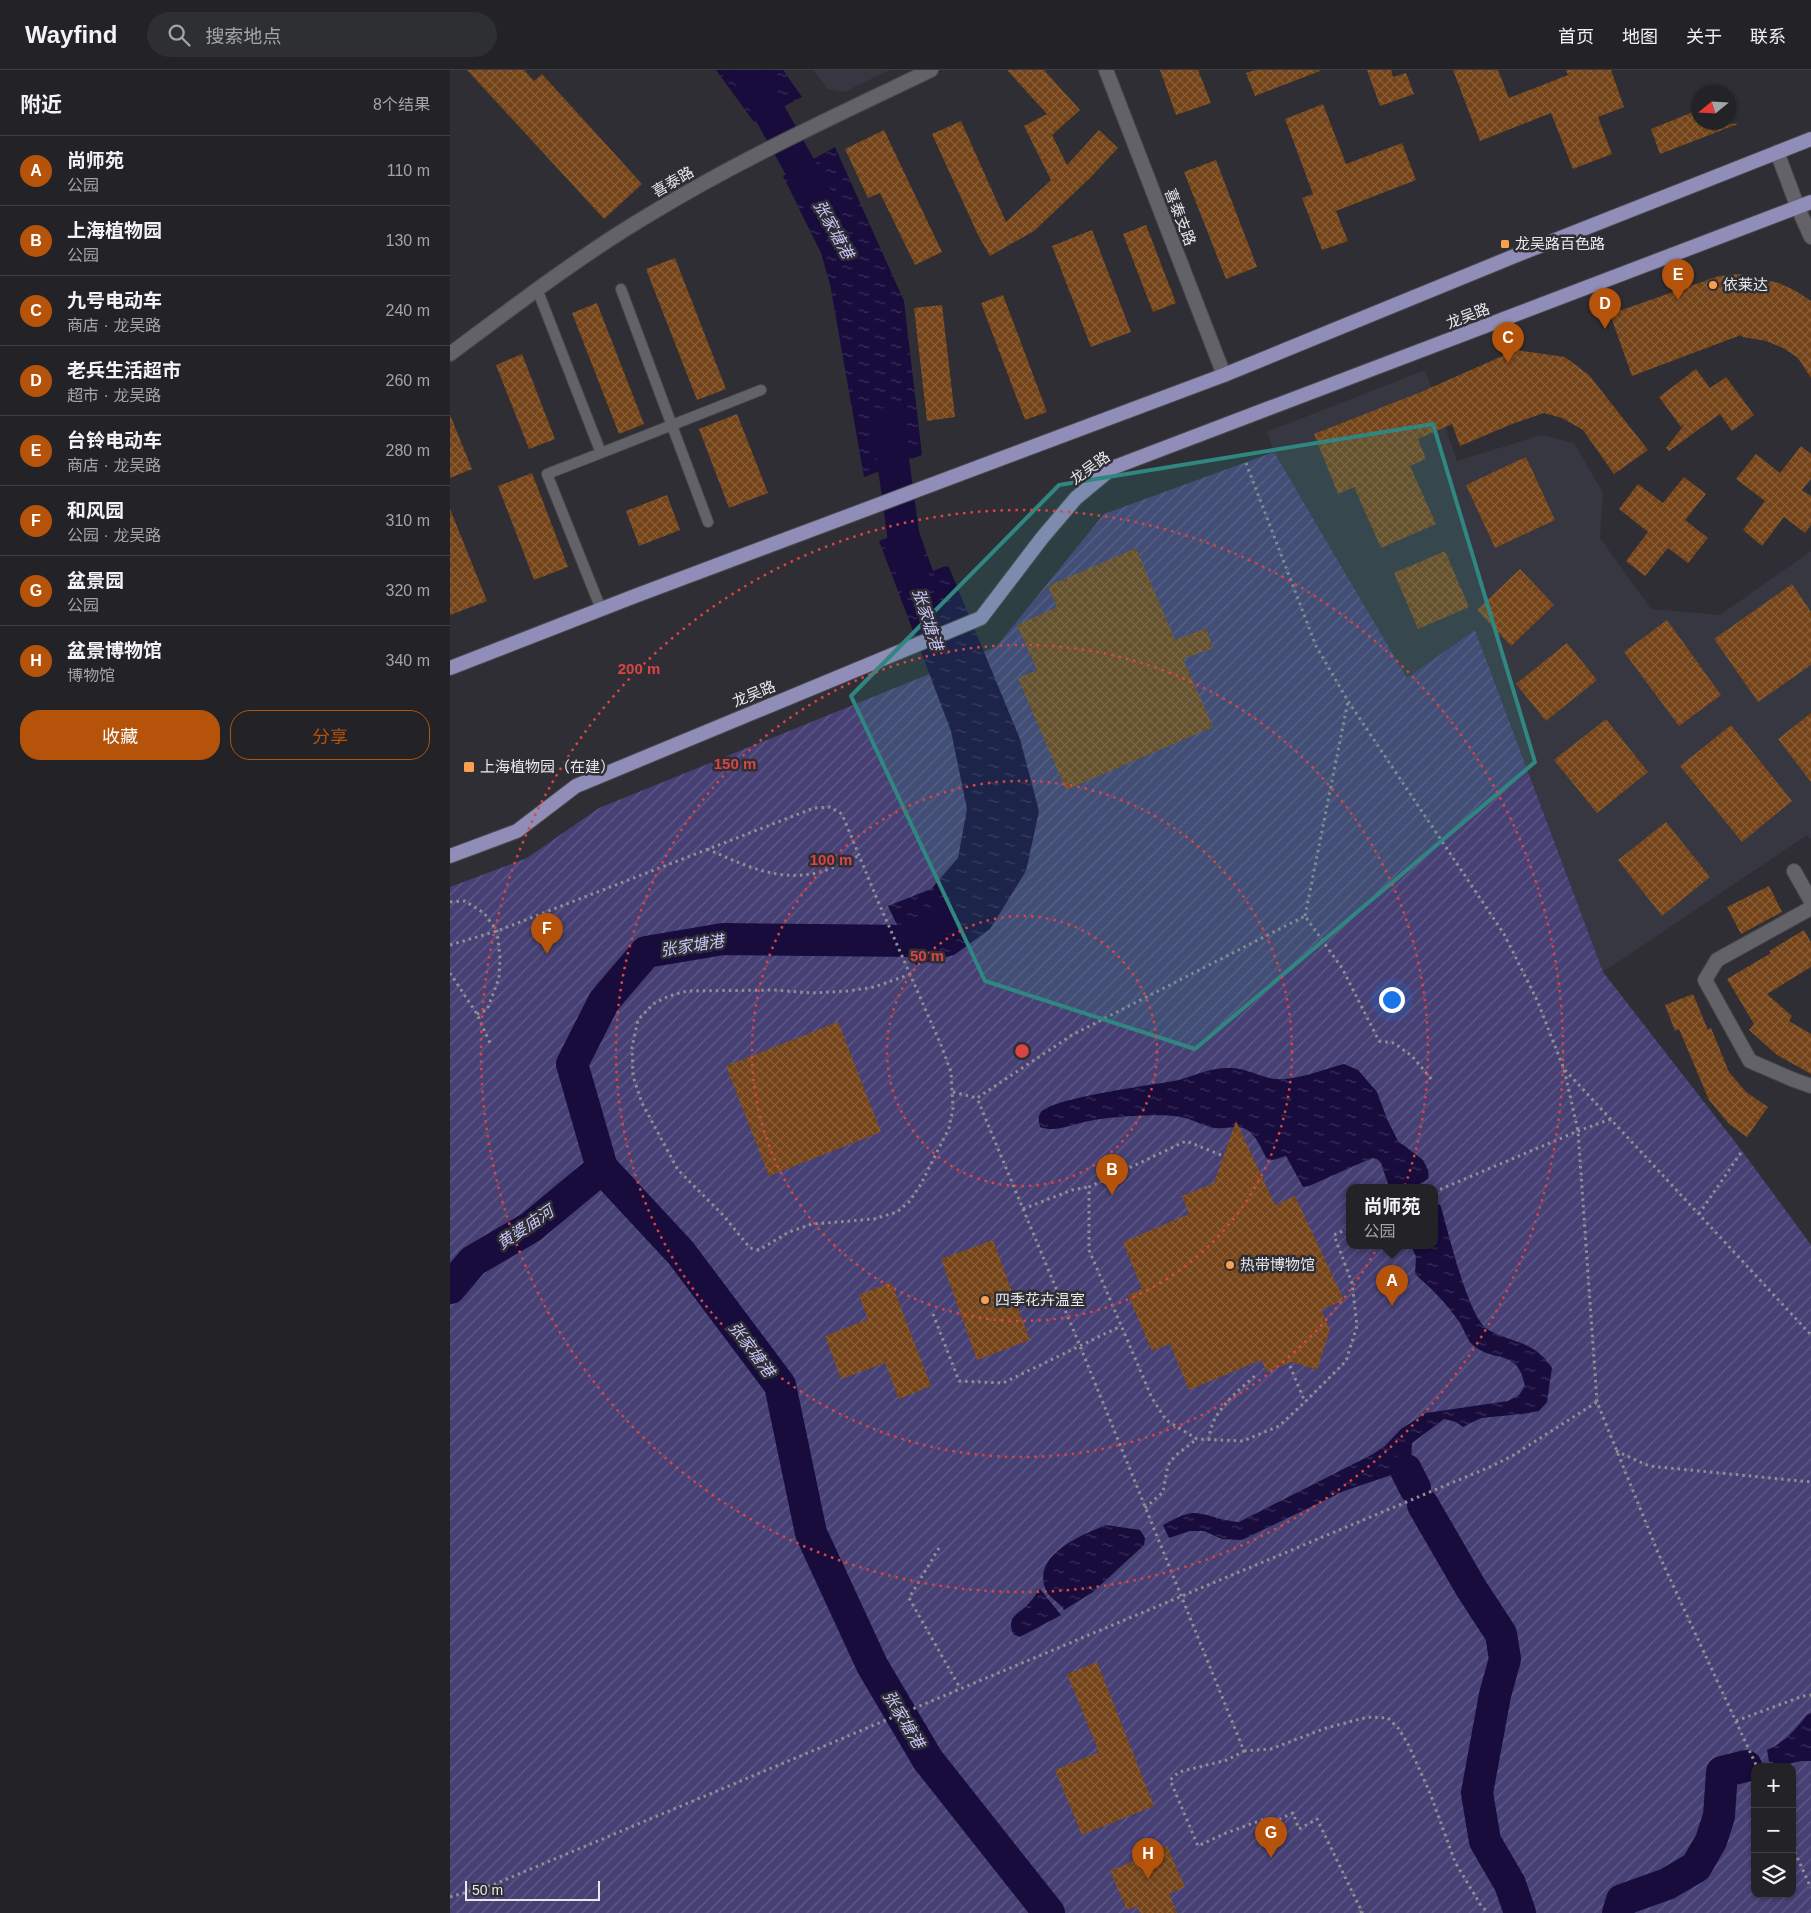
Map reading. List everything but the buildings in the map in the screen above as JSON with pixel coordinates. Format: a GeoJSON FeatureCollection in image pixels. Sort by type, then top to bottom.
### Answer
{"type":"FeatureCollection","features":[{"type":"Feature","properties":{"kind":"main road"},"geometry":{"type":"LineString","coordinates":[[450,668],[634,596],[1224,375],[1503,261],[1811,139]]}},
{"type":"Feature","properties":{"kind":"main road","name":"龙吴路"},"geometry":{"type":"LineString","coordinates":[[450,856],[517,831],[576,786],[981,618],[1042,538],[1076,498],[1112,468],[1811,202]]}},
{"type":"Feature","properties":{"kind":"street","name":"喜泰路"},"geometry":{"type":"LineString","coordinates":[[450,354],[598,246],[652,213],[762,152],[931,70]]}},
{"type":"Feature","properties":{"kind":"street","name":"喜泰支路"},"geometry":{"type":"LineString","coordinates":[[1106,70],[1224,375]]}},
{"type":"Feature","properties":{"kind":"street"},"geometry":{"type":"LineString","coordinates":[[1777,152],[1798,208],[1811,236]]}},
{"type":"Feature","properties":{"kind":"street"},"geometry":{"type":"LineString","coordinates":[[1794,871],[1811,901]]}},
{"type":"Feature","properties":{"kind":"street"},"geometry":{"type":"LineString","coordinates":[[1811,908],[1717,960],[1704,980],[1750,1061],[1811,1086]]}},
{"type":"Feature","properties":{"kind":"lane"},"geometry":{"type":"LineString","coordinates":[[621,289],[708,522]]}},
{"type":"Feature","properties":{"kind":"lane"},"geometry":{"type":"LineString","coordinates":[[537,290],[601,453]]}},
{"type":"Feature","properties":{"kind":"lane"},"geometry":{"type":"LineString","coordinates":[[601,609],[547,474],[761,390]]}},
{"type":"Feature","properties":{"kind":"path"},"geometry":{"type":"LineString","coordinates":[[1246,463],[1316,646],[1348,701],[1504,934],[1537,1000],[1564,1069],[1578,1131],[1597,1402],[1659,1556],[1755,1763]]}},
{"type":"Feature","properties":{"kind":"path"},"geometry":{"type":"LineString","coordinates":[[1348,701],[1305,916],[1342,968],[1379,1041],[1394,1042],[1412,1056],[1432,1080]]}},
{"type":"Feature","properties":{"kind":"path"},"geometry":{"type":"LineString","coordinates":[[450,944],[496,931],[814,808],[830,806],[842,814],[877,899],[911,974],[941,1045],[951,1072],[953,1108],[949,1128],[920,1184],[909,1202],[897,1212],[874,1219],[812,1224],[789,1232],[759,1250],[750,1248],[723,1215],[678,1170],[642,1103],[633,1076],[632,1057],[632,1047],[638,1020],[654,1004],[669,996],[687,991],[775,990],[813,993],[848,992],[874,987],[911,974]]}},
{"type":"Feature","properties":{"kind":"path"},"geometry":{"type":"LineString","coordinates":[[707,849],[763,872],[801,876],[821,871],[860,855]]}},
{"type":"Feature","properties":{"kind":"path"},"geometry":{"type":"LineString","coordinates":[[450,902],[465,901],[484,913],[496,931],[500,958],[500,978],[487,1010],[477,1014]]}},
{"type":"Feature","properties":{"kind":"path"},"geometry":{"type":"LineString","coordinates":[[953,1092],[977,1098],[1072,1034],[1305,916]]}},
{"type":"Feature","properties":{"kind":"path"},"geometry":{"type":"LineString","coordinates":[[450,973],[477,1014],[490,1043]]}},
{"type":"Feature","properties":{"kind":"path"},"geometry":{"type":"LineString","coordinates":[[1564,1069],[1811,1335]]}},
{"type":"Feature","properties":{"kind":"path"},"geometry":{"type":"LineString","coordinates":[[977,1098],[1244,1751]]}},
{"type":"Feature","properties":{"kind":"path"},"geometry":{"type":"LineString","coordinates":[[1438,1191],[1578,1131],[1611,1119]]}},
{"type":"Feature","properties":{"kind":"path"},"geometry":{"type":"LineString","coordinates":[[1023,1209],[1072,1190],[1089,1187],[1186,1141],[1221,1155]]}},
{"type":"Feature","properties":{"kind":"path"},"geometry":{"type":"LineString","coordinates":[[1699,1214],[1742,1151]]}},
{"type":"Feature","properties":{"kind":"path"},"geometry":{"type":"LineString","coordinates":[[1089,1187],[1089,1250],[1121,1326],[1152,1398],[1161,1413],[1166,1420],[1196,1439],[1243,1441],[1278,1426],[1346,1361],[1357,1326],[1352,1282],[1334,1235],[1346,1230]]}},
{"type":"Feature","properties":{"kind":"path"},"geometry":{"type":"LineString","coordinates":[[933,1314],[959,1381],[1003,1383],[1121,1326]]}},
{"type":"Feature","properties":{"kind":"path"},"geometry":{"type":"LineString","coordinates":[[1290,1366],[1305,1402]]}},
{"type":"Feature","properties":{"kind":"path"},"geometry":{"type":"LineString","coordinates":[[1209,1440],[1210,1430],[1218,1414],[1234,1394],[1257,1374]]}},
{"type":"Feature","properties":{"kind":"path"},"geometry":{"type":"LineString","coordinates":[[450,1897],[495,1884],[1180,1595],[1492,1466],[1512,1456],[1597,1402]]}},
{"type":"Feature","properties":{"kind":"path"},"geometry":{"type":"LineString","coordinates":[[1145,1508],[1163,1492],[1168,1465],[1175,1456],[1196,1439]]}},
{"type":"Feature","properties":{"kind":"path"},"geometry":{"type":"LineString","coordinates":[[1616,1451],[1649,1466],[1811,1482]]}},
{"type":"Feature","properties":{"kind":"path"},"geometry":{"type":"LineString","coordinates":[[939,1548],[909,1598],[960,1688]]}},
{"type":"Feature","properties":{"kind":"path"},"geometry":{"type":"LineString","coordinates":[[1736,1721],[1803,1696],[1811,1695]]}},
{"type":"Feature","properties":{"kind":"path"},"geometry":{"type":"LineString","coordinates":[[1360,1913],[1362,1912],[1317,1819],[1300,1829],[1293,1813],[1271,1823],[1262,1820],[1226,1833],[1198,1846],[1170,1780],[1179,1772],[1227,1760],[1244,1751],[1271,1749],[1326,1728],[1368,1717],[1388,1718],[1399,1729],[1409,1746],[1430,1793],[1455,1862],[1480,1904],[1488,1913]]}},
{"type":"Feature","properties":{"kind":"path"},"geometry":{"type":"LineString","coordinates":[[1795,1853],[1811,1888]]}},
{"type":"Feature","properties":{"kind":"highlighted area"},"geometry":{"type":"Polygon","coordinates":[[[1433,424],[1535,762],[1195,1049],[985,981],[851,696],[1059,485],[1433,424]]]}},
{"type":"Feature","properties":{"kind":"shaded area"},"geometry":{"type":"Polygon","coordinates":[[[813,70],[890,70],[844,92],[828,89],[813,70]]]}},
{"type":"Feature","properties":{"kind":"shaded area"},"geometry":{"type":"Polygon","coordinates":[[[1425,370],[1457,461],[1541,435],[1574,443],[1603,493],[1600,538],[1651,609],[1720,615],[1811,551],[1811,840],[1807,835],[1603,972],[1475,630],[1407,678],[1274,452],[1267,432],[1425,370]]]}},
{"type":"Feature","properties":{"kind":"shaded area"},"geometry":{"type":"Polygon","coordinates":[[[1274,452],[1407,678],[1475,630],[1603,972],[1742,1151],[1811,1245],[1811,1913],[450,1913],[450,887],[527,858],[599,808],[996,647],[1104,514],[1274,452]]]}},
{"type":"Feature","properties":{"kind":"water"},"geometry":{"type":"Polygon","coordinates":[[[716,70],[783,70],[802,97],[754,122],[716,70]]]}},
{"type":"Feature","properties":{"kind":"water"},"geometry":{"type":"Polygon","coordinates":[[[835,147],[904,301],[922,455],[864,477],[830,284],[821,253],[783,176],[835,147]]]}},
{"type":"Feature","properties":{"kind":"water"},"geometry":{"type":"Polygon","coordinates":[[[917,526],[933,571],[948,565],[1020,739],[1039,811],[1026,871],[990,929],[954,955],[916,965],[888,906],[931,889],[958,858],[967,809],[951,731],[879,541],[917,526]]]}},
{"type":"Feature","properties":{"kind":"water"},"geometry":{"type":"Polygon","coordinates":[[[1344,1064],[1358,1070],[1377,1092],[1398,1141],[1423,1160],[1428,1170],[1429,1178],[1420,1184],[1388,1184],[1381,1163],[1377,1159],[1372,1158],[1303,1187],[1286,1156],[1273,1160],[1267,1159],[1256,1138],[1243,1128],[1214,1128],[1181,1117],[1161,1115],[1089,1121],[1052,1129],[1040,1127],[1039,1123],[1041,1112],[1064,1102],[1082,1097],[1174,1081],[1215,1069],[1244,1070],[1277,1079],[1308,1075],[1344,1064]]]}},
{"type":"Feature","properties":{"kind":"water"},"geometry":{"type":"Polygon","coordinates":[[[1440,1204],[1465,1290],[1480,1321],[1487,1329],[1494,1333],[1530,1347],[1546,1360],[1552,1368],[1547,1402],[1539,1411],[1481,1418],[1463,1427],[1456,1422],[1444,1419],[1412,1443],[1411,1463],[1406,1470],[1344,1491],[1242,1540],[1222,1539],[1204,1531],[1190,1531],[1169,1538],[1163,1525],[1188,1514],[1196,1513],[1239,1522],[1373,1454],[1385,1446],[1401,1429],[1426,1413],[1508,1401],[1519,1395],[1525,1386],[1522,1374],[1517,1366],[1505,1358],[1482,1351],[1474,1346],[1450,1309],[1415,1274],[1416,1257],[1413,1249],[1438,1249],[1438,1205],[1440,1204]]]}},
{"type":"Feature","properties":{"kind":"water"},"geometry":{"type":"Polygon","coordinates":[[[1106,1525],[1140,1530],[1145,1538],[1144,1545],[1093,1592],[1064,1610],[1046,1591],[1043,1576],[1046,1565],[1053,1556],[1073,1540],[1106,1525]]]}},
{"type":"Feature","properties":{"kind":"water"},"geometry":{"type":"Polygon","coordinates":[[[1040,1589],[1061,1615],[1020,1637],[1013,1634],[1011,1628],[1012,1619],[1040,1589]]]}},
{"type":"Feature","properties":{"kind":"water"},"geometry":{"type":"Polygon","coordinates":[[[1811,1713],[1811,1761],[1792,1763],[1769,1762],[1767,1750],[1794,1731],[1807,1715],[1811,1713]]]}},
{"type":"Feature","properties":{"kind":"waterway","name":"张家塘港"},"geometry":{"type":"LineString","coordinates":[[746,70],[821,205]]}},
{"type":"Feature","properties":{"kind":"waterway","name":"张家塘港"},"geometry":{"type":"LineString","coordinates":[[888,423],[905,548],[913,574]]}},
{"type":"Feature","properties":{"kind":"waterway","name":"张家塘港"},"geometry":{"type":"LineString","coordinates":[[940,920],[915,941],[723,939],[646,952],[604,1001],[572,1064],[602,1168],[681,1253],[780,1385],[811,1533],[872,1665],[928,1760],[1049,1913]]}},
{"type":"Feature","properties":{"kind":"waterway","name":"黄婆庙河"},"geometry":{"type":"LineString","coordinates":[[450,1288],[473,1261],[531,1227],[602,1168]]}},
{"type":"Feature","properties":{"kind":"waterway"},"geometry":{"type":"LineString","coordinates":[[1406,1470],[1415,1488]]}},
{"type":"Feature","properties":{"kind":"waterway"},"geometry":{"type":"LineString","coordinates":[[1423,1505],[1471,1588],[1501,1634],[1505,1659],[1495,1695],[1477,1793],[1485,1841],[1510,1884],[1520,1913]]}},
{"type":"Feature","properties":{"kind":"waterway"},"geometry":{"type":"LineString","coordinates":[[1618,1913],[1622,1900],[1667,1884],[1696,1867],[1711,1841],[1719,1816],[1722,1772],[1746,1766]]}},
{"type":"Feature","properties":{"kind":"place","name":"龙吴路百色路"},"geometry":{"type":"Point","coordinates":[1505,244]}},
{"type":"Feature","properties":{"kind":"place","name":"依莱达"},"geometry":{"type":"Point","coordinates":[1713,285]}},
{"type":"Feature","properties":{"kind":"place","name":"台铃电动车"},"geometry":{"type":"Point","coordinates":[1678,300]}},
{"type":"Feature","properties":{"kind":"place","name":"老兵生活超市"},"geometry":{"type":"Point","coordinates":[1605,329]}},
{"type":"Feature","properties":{"kind":"place","name":"九号电动车"},"geometry":{"type":"Point","coordinates":[1508,363]}},
{"type":"Feature","properties":{"kind":"place","name":"上海植物园（在建）"},"geometry":{"type":"Point","coordinates":[469,767]}},
{"type":"Feature","properties":{"kind":"place","name":"和风园"},"geometry":{"type":"Point","coordinates":[547,954]}},
{"type":"Feature","properties":{"kind":"place","name":"上海植物园"},"geometry":{"type":"Point","coordinates":[1112,1195]}},
{"type":"Feature","properties":{"kind":"place","name":"热带博物馆"},"geometry":{"type":"Point","coordinates":[1230,1265]}},
{"type":"Feature","properties":{"kind":"place","name":"四季花卉温室"},"geometry":{"type":"Point","coordinates":[985,1300]}},
{"type":"Feature","properties":{"kind":"place","name":"尚师苑"},"geometry":{"type":"Point","coordinates":[1392,1306]}},
{"type":"Feature","properties":{"kind":"place","name":"盆景园"},"geometry":{"type":"Point","coordinates":[1271,1858]}},
{"type":"Feature","properties":{"kind":"place","name":"盆景博物馆"},"geometry":{"type":"Point","coordinates":[1148,1879]}}]}
